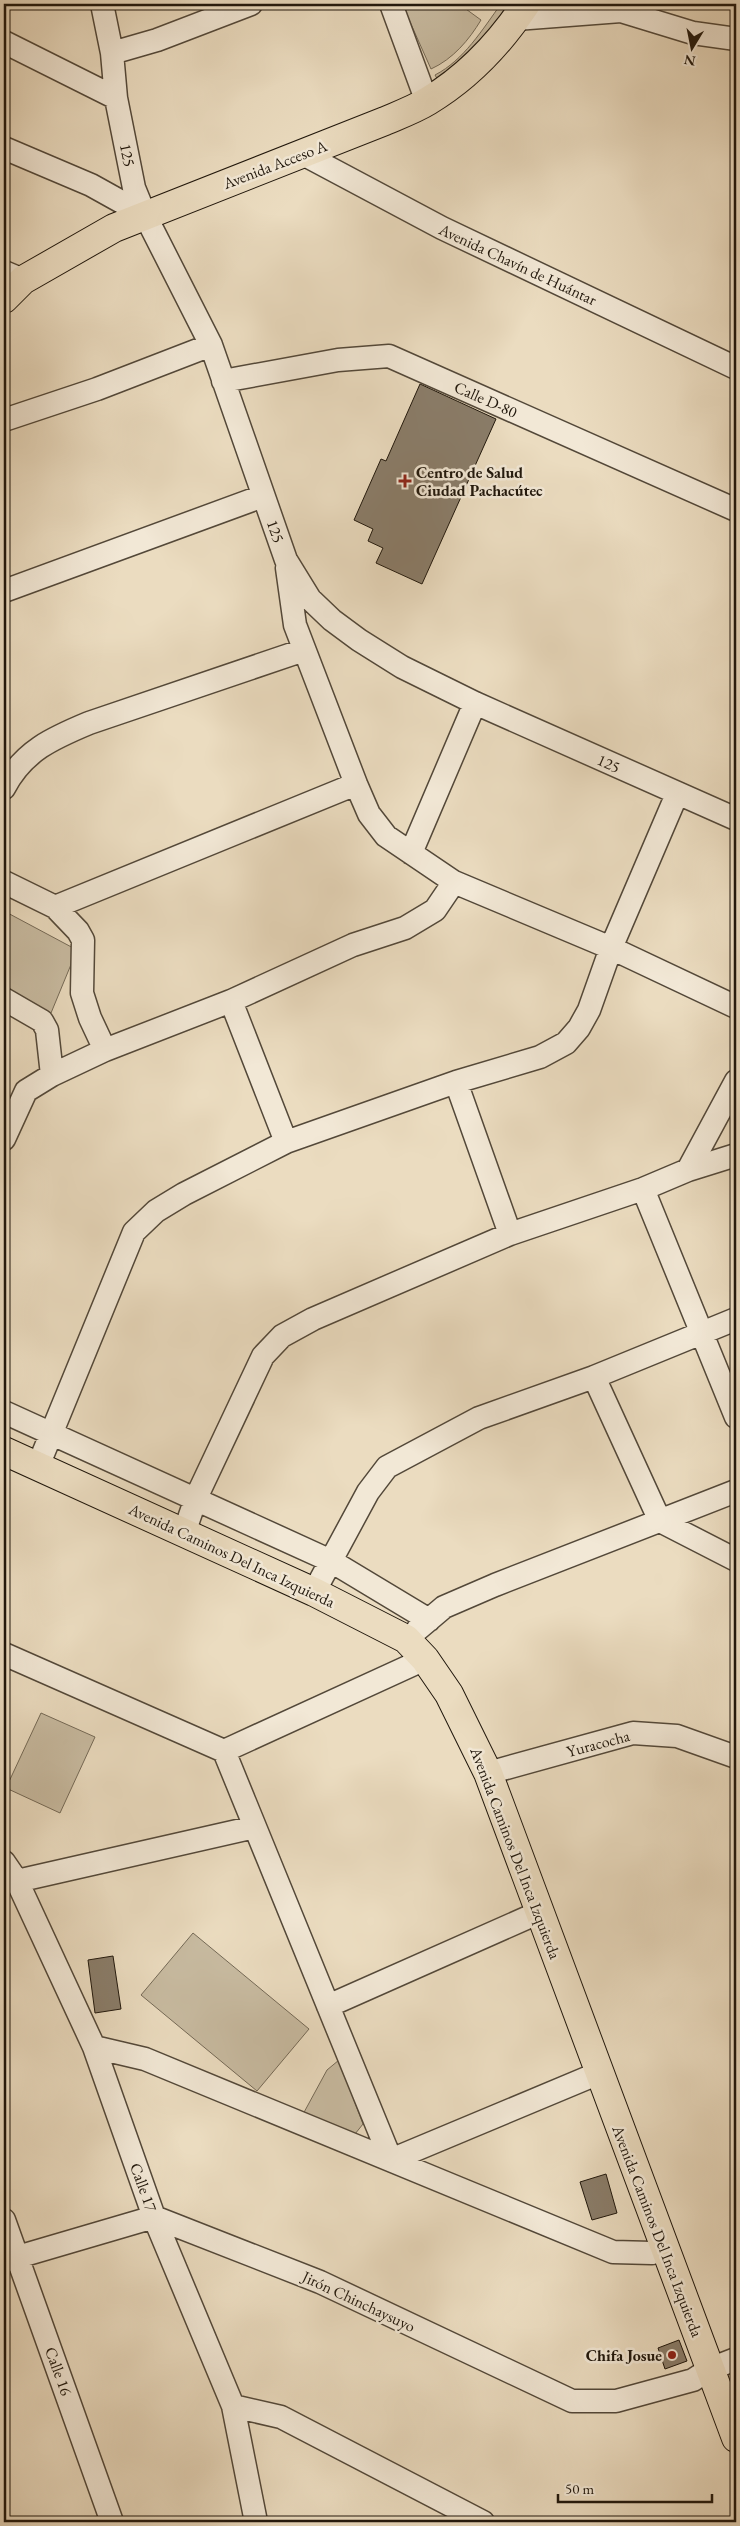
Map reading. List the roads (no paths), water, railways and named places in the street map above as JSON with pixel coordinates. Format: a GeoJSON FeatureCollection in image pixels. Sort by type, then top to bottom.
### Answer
{"type":"FeatureCollection","features":[{"type":"Feature","properties":{"kind":"main road","name":"Avenida Acceso A"},"geometry":{"type":"LineString","coordinates":[[4,299],[13,276],[144,215],[302,154],[427,102],[452,85],[485,56],[521,11]]}},
{"type":"Feature","properties":{"kind":"main road","name":"Avenida Caminos Del Inca Izquierda"},"geometry":{"type":"LineString","coordinates":[[4,1451],[314,1592],[406,1639],[424,1659],[449,1694],[488,1773],[736,2438]]}},
{"type":"Feature","properties":{"kind":"street","name":"125"},"geometry":{"type":"LineString","coordinates":[[102,4],[112,53],[116,98],[134,188],[144,215],[211,345],[286,560],[310,599],[332,620],[402,667],[475,703],[736,819]]}},
{"type":"Feature","properties":{"kind":"street"},"geometry":{"type":"LineString","coordinates":[[112,53],[157,40],[252,4]]}},
{"type":"Feature","properties":{"kind":"street"},"geometry":{"type":"LineString","coordinates":[[391,4],[427,102]]}},
{"type":"Feature","properties":{"kind":"street"},"geometry":{"type":"LineString","coordinates":[[521,11],[621,11],[693,33],[736,39]]}},
{"type":"Feature","properties":{"kind":"street"},"geometry":{"type":"LineString","coordinates":[[4,42],[116,98]]}},
{"type":"Feature","properties":{"kind":"street"},"geometry":{"type":"LineString","coordinates":[[4,148],[91,185],[144,215]]}},
{"type":"Feature","properties":{"kind":"street","name":"Avenida Chavín de Huántar"},"geometry":{"type":"LineString","coordinates":[[302,154],[442,228],[736,368]]}},
{"type":"Feature","properties":{"kind":"street"},"geometry":{"type":"LineString","coordinates":[[4,420],[97,390],[211,345]]}},
{"type":"Feature","properties":{"kind":"street","name":"Calle D-80"},"geometry":{"type":"LineString","coordinates":[[223,381],[338,360],[389,356],[736,510]]}},
{"type":"Feature","properties":{"kind":"street"},"geometry":{"type":"LineString","coordinates":[[4,591],[263,496]]}},
{"type":"Feature","properties":{"kind":"street"},"geometry":{"type":"LineString","coordinates":[[286,560],[295,626],[356,784],[369,814],[386,836],[454,882],[611,948],[736,1007]]}},
{"type":"Feature","properties":{"kind":"street"},"geometry":{"type":"LineString","coordinates":[[4,788],[11,774],[34,749],[60,735],[304,650]]}},
{"type":"Feature","properties":{"kind":"street"},"geometry":{"type":"LineString","coordinates":[[411,853],[475,703]]}},
{"type":"Feature","properties":{"kind":"street"},"geometry":{"type":"LineString","coordinates":[[55,907],[356,784]]}},
{"type":"Feature","properties":{"kind":"street"},"geometry":{"type":"LineString","coordinates":[[38,1466],[134,1232],[156,1211],[184,1194],[286,1142],[456,1082],[540,1057],[566,1043],[579,1028],[589,1010],[611,948],[677,794]]}},
{"type":"Feature","properties":{"kind":"street"},"geometry":{"type":"LineString","coordinates":[[4,882],[55,907],[78,931],[83,940],[82,993],[90,1018],[106,1050]]}},
{"type":"Feature","properties":{"kind":"street"},"geometry":{"type":"LineString","coordinates":[[4,1138],[26,1091],[52,1075],[106,1050],[231,1002],[353,945],[405,928],[435,910],[454,882]]}},
{"type":"Feature","properties":{"kind":"street"},"geometry":{"type":"LineString","coordinates":[[4,999],[42,1021],[47,1030],[52,1075]]}},
{"type":"Feature","properties":{"kind":"street"},"geometry":{"type":"LineString","coordinates":[[231,1002],[286,1142]]}},
{"type":"Feature","properties":{"kind":"street"},"geometry":{"type":"LineString","coordinates":[[688,1170],[736,1081]]}},
{"type":"Feature","properties":{"kind":"street"},"geometry":{"type":"LineString","coordinates":[[456,1082],[510,1234]]}},
{"type":"Feature","properties":{"kind":"street"},"geometry":{"type":"LineString","coordinates":[[184,1533],[196,1498],[263,1356],[282,1336],[313,1319],[510,1234],[643,1189],[688,1170],[736,1155]]}},
{"type":"Feature","properties":{"kind":"street"},"geometry":{"type":"LineString","coordinates":[[643,1189],[736,1417]]}},
{"type":"Feature","properties":{"kind":"street"},"geometry":{"type":"LineString","coordinates":[[314,1592],[368,1492],[387,1467],[479,1418],[594,1377],[736,1319]]}},
{"type":"Feature","properties":{"kind":"street"},"geometry":{"type":"LineString","coordinates":[[594,1377],[660,1521],[736,1560]]}},
{"type":"Feature","properties":{"kind":"street"},"geometry":{"type":"LineString","coordinates":[[4,1412],[331,1561],[429,1620]]}},
{"type":"Feature","properties":{"kind":"street"},"geometry":{"type":"LineString","coordinates":[[406,1639],[444,1607],[495,1585],[736,1491]]}},
{"type":"Feature","properties":{"kind":"street"},"geometry":{"type":"LineString","coordinates":[[4,1654],[224,1750],[391,2160]]}},
{"type":"Feature","properties":{"kind":"street"},"geometry":{"type":"LineString","coordinates":[[224,1750],[424,1659]]}},
{"type":"Feature","properties":{"kind":"street","name":"Yuracocha"},"geometry":{"type":"LineString","coordinates":[[488,1773],[633,1733],[677,1736],[736,1757]]}},
{"type":"Feature","properties":{"kind":"street"},"geometry":{"type":"LineString","coordinates":[[17,1881],[255,1827]]}},
{"type":"Feature","properties":{"kind":"street","name":"Calle 17"},"geometry":{"type":"LineString","coordinates":[[4,1862],[17,1881],[94,2047],[154,2217],[233,2406],[256,2522]]}},
{"type":"Feature","properties":{"kind":"street"},"geometry":{"type":"LineString","coordinates":[[328,2006],[540,1912]]}},
{"type":"Feature","properties":{"kind":"street"},"geometry":{"type":"LineString","coordinates":[[94,2047],[145,2059],[613,2252],[652,2253],[664,2248]]}},
{"type":"Feature","properties":{"kind":"street"},"geometry":{"type":"LineString","coordinates":[[391,2160],[599,2073]]}},
{"type":"Feature","properties":{"kind":"street"},"geometry":{"type":"LineString","coordinates":[[11,2258],[154,2217]]}},
{"type":"Feature","properties":{"kind":"street","name":"Jirón Chinchaysuyo"},"geometry":{"type":"LineString","coordinates":[[154,2217],[320,2282],[572,2401],[616,2401],[693,2380],[710,2369],[736,2359]]}},
{"type":"Feature","properties":{"kind":"street","name":"Calle 16"},"geometry":{"type":"LineString","coordinates":[[4,2220],[11,2258],[112,2522]]}},
{"type":"Feature","properties":{"kind":"street"},"geometry":{"type":"LineString","coordinates":[[233,2406],[282,2417],[483,2522]]}},
{"type":"Feature","properties":{"kind":"place","name":"Centro de Salud Ciudad Pachacútec"},"geometry":{"type":"Point","coordinates":[405,481]}},
{"type":"Feature","properties":{"kind":"place","name":"Chifa Josue"},"geometry":{"type":"Point","coordinates":[672,2355]}}]}
